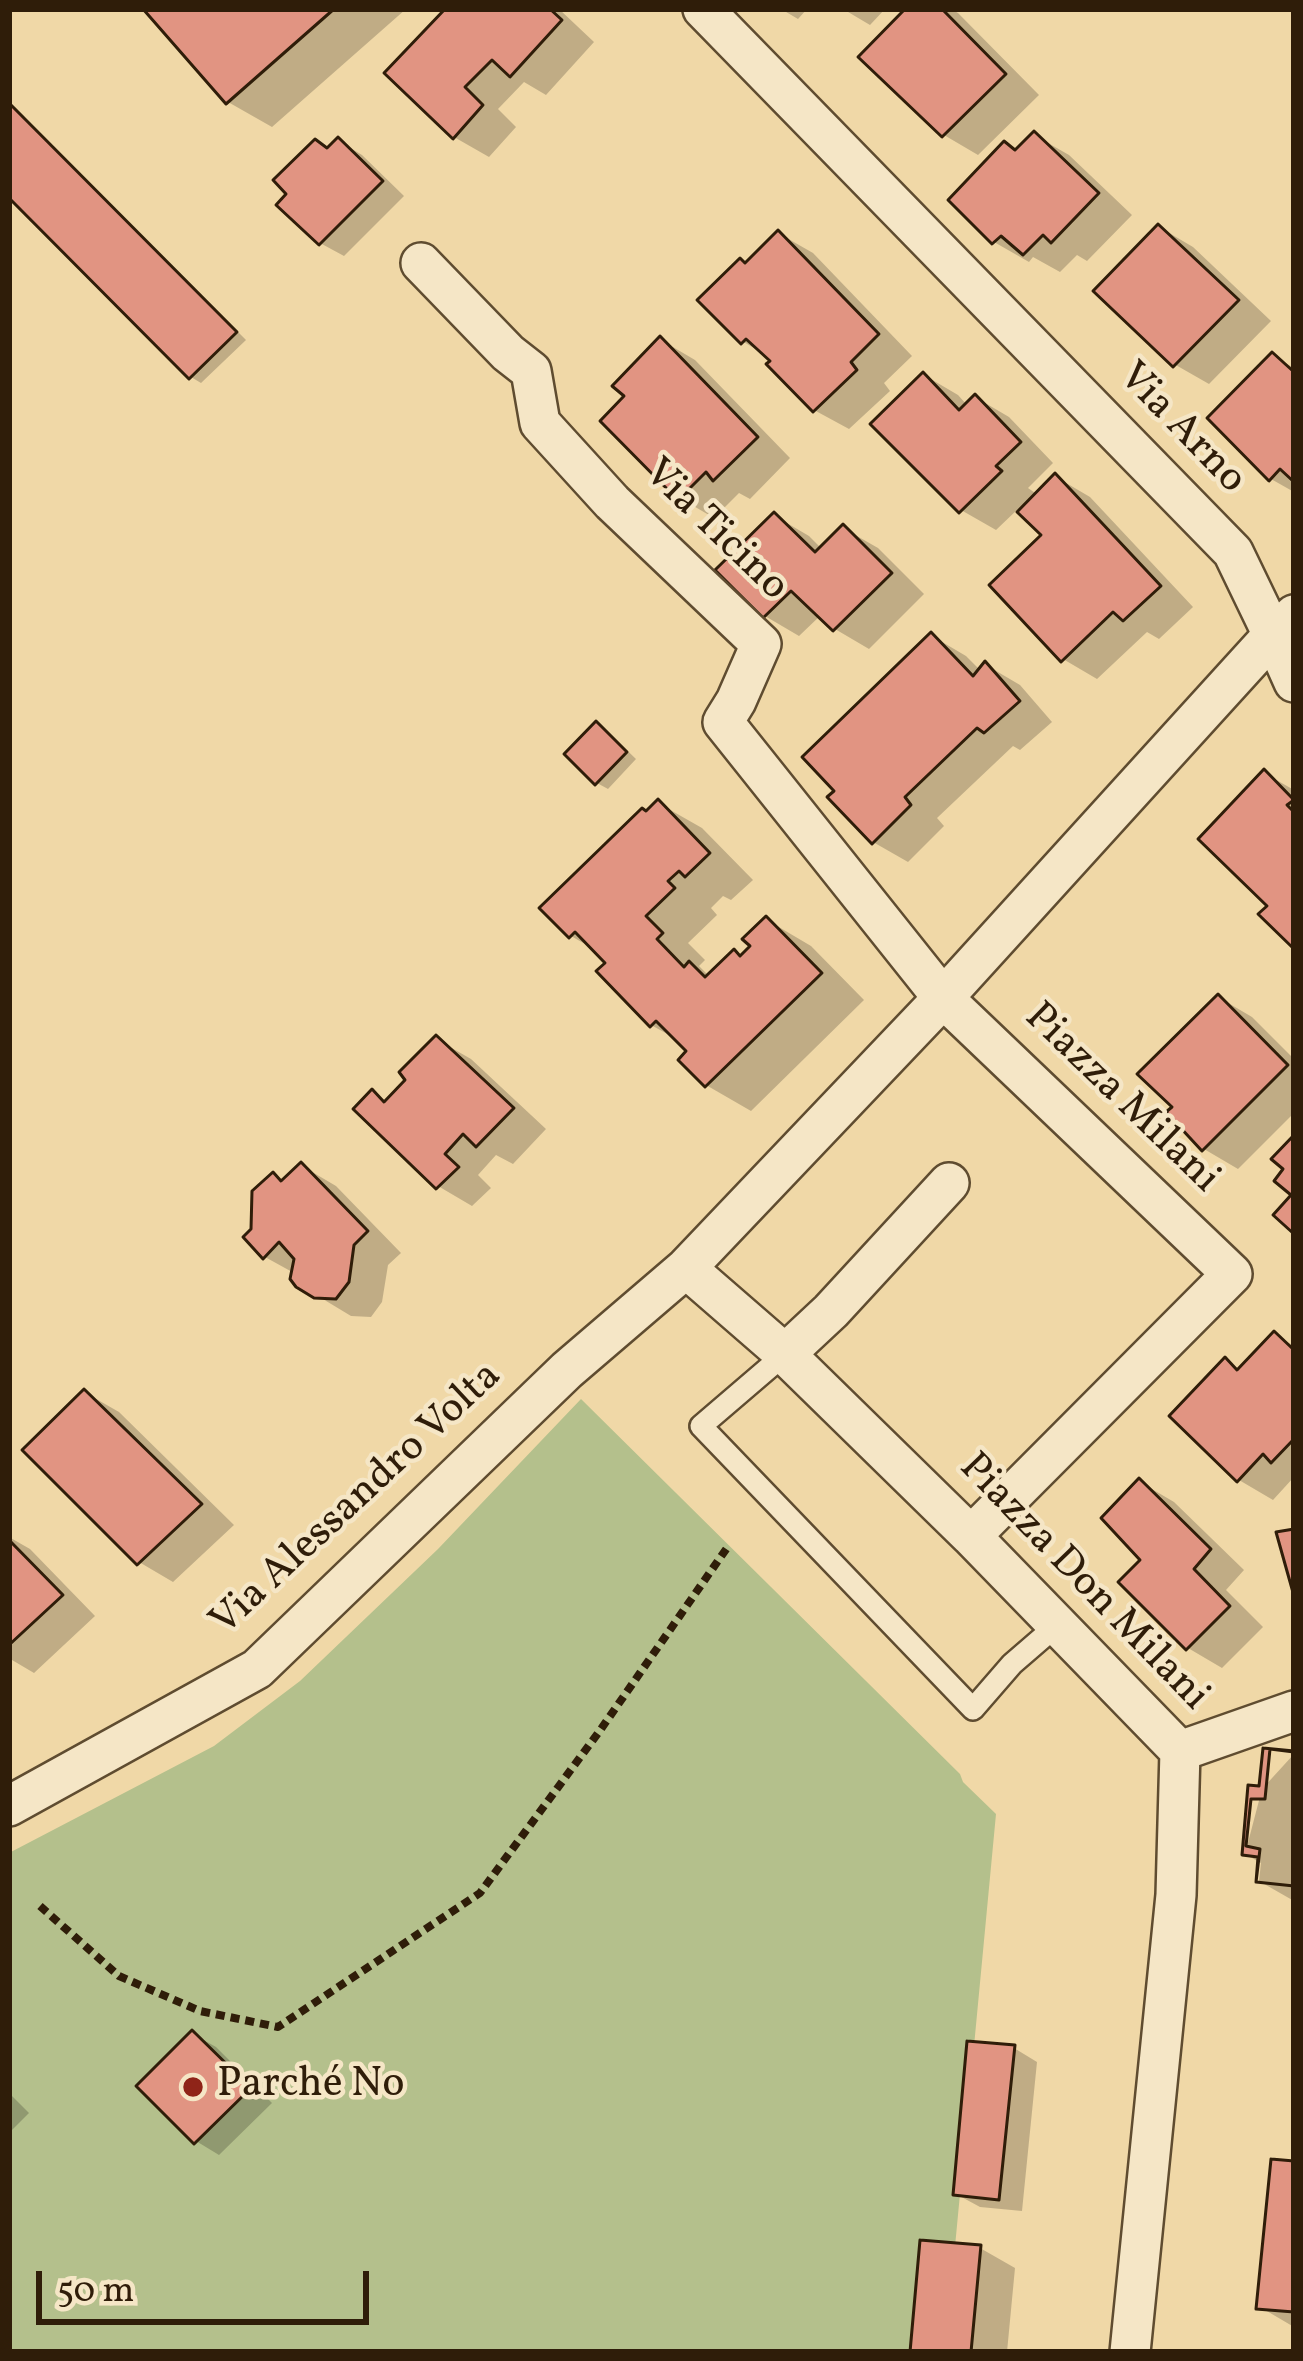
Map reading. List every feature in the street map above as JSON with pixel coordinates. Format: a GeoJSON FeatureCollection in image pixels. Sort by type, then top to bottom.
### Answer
{"type":"FeatureCollection","features":[{"type":"Feature","properties":{"kind":"street","name":"Via Arno"},"geometry":{"type":"LineString","coordinates":[[703,9],[1233,552],[1283,625],[1294,682]]}},
{"type":"Feature","properties":{"kind":"street","name":"Via Ticino"},"geometry":{"type":"LineString","coordinates":[[422,263],[531,371],[540,423],[612,502],[760,644],[723,722],[944,998]]}},
{"type":"Feature","properties":{"kind":"street"},"geometry":{"type":"LineString","coordinates":[[686,1268],[944,998],[1283,625]]}},
{"type":"Feature","properties":{"kind":"street","name":"Piazza Milani"},"geometry":{"type":"LineString","coordinates":[[944,998],[1232,1274],[970,1536]]}},
{"type":"Feature","properties":{"kind":"street"},"geometry":{"type":"LineString","coordinates":[[785,1354],[949,1183]]}},
{"type":"Feature","properties":{"kind":"street","name":"Piazza Don Milani"},"geometry":{"type":"LineString","coordinates":[[686,1268],[785,1354],[1180,1751],[1176,1894],[1130,2352]]}},
{"type":"Feature","properties":{"kind":"street","name":"Via Alessandro Volta"},"geometry":{"type":"LineString","coordinates":[[9,1805],[257,1669],[566,1370],[686,1268]]}},
{"type":"Feature","properties":{"kind":"street"},"geometry":{"type":"LineString","coordinates":[[1180,1751],[1294,1712]]}},
{"type":"Feature","properties":{"kind":"lane"},"geometry":{"type":"LineString","coordinates":[[785,1354],[701,1426],[973,1709],[1012,1664],[1057,1626]]}},
{"type":"Feature","properties":{"kind":"path"},"geometry":{"type":"LineString","coordinates":[[40,1906],[119,1976],[200,2011],[278,2026],[480,1892],[601,1729],[728,1545]]}},
{"type":"Feature","properties":{"kind":"green space"},"geometry":{"type":"Polygon","coordinates":[[[581,1399],[996,1814],[945,2352],[9,2352],[9,1853],[214,1746],[300,1681],[438,1549],[581,1399]]]}},
{"type":"Feature","properties":{"kind":"building"},"geometry":{"type":"Polygon","coordinates":[[[143,9],[334,9],[226,104],[143,9]]]}},
{"type":"Feature","properties":{"kind":"building"},"geometry":{"type":"Polygon","coordinates":[[[445,9],[550,9],[562,20],[510,77],[492,60],[465,87],[483,105],[453,139],[384,73],[445,9]]]}},
{"type":"Feature","properties":{"kind":"building"},"geometry":{"type":"Polygon","coordinates":[[[905,9],[942,9],[1006,74],[942,137],[858,57],[905,9]]]}},
{"type":"Feature","properties":{"kind":"building"},"geometry":{"type":"Polygon","coordinates":[[[9,103],[237,332],[189,379],[9,198],[9,103]]]}},
{"type":"Feature","properties":{"kind":"building"},"geometry":{"type":"Polygon","coordinates":[[[1034,131],[1099,193],[1051,243],[1043,235],[1023,255],[1001,236],[992,244],[948,200],[1004,141],[1015,150],[1034,131]]]}},
{"type":"Feature","properties":{"kind":"building"},"geometry":{"type":"Polygon","coordinates":[[[338,137],[383,181],[319,245],[276,205],[286,194],[273,180],[315,139],[327,148],[338,137]]]}},
{"type":"Feature","properties":{"kind":"building"},"geometry":{"type":"Polygon","coordinates":[[[1158,224],[1239,300],[1173,367],[1093,291],[1158,224]]]}},
{"type":"Feature","properties":{"kind":"building"},"geometry":{"type":"Polygon","coordinates":[[[778,230],[879,334],[851,362],[857,370],[813,412],[766,364],[770,361],[746,339],[741,344],[697,300],[740,258],[745,263],[778,230]]]}},
{"type":"Feature","properties":{"kind":"building"},"geometry":{"type":"Polygon","coordinates":[[[660,336],[758,437],[713,481],[706,472],[678,500],[600,421],[624,396],[612,386],[660,336]]]}},
{"type":"Feature","properties":{"kind":"building"},"geometry":{"type":"Polygon","coordinates":[[[1272,352],[1294,372],[1294,482],[1280,469],[1269,481],[1207,418],[1272,352]]]}},
{"type":"Feature","properties":{"kind":"building"},"geometry":{"type":"Polygon","coordinates":[[[923,372],[959,410],[975,394],[1021,442],[996,466],[1002,471],[959,513],[870,424],[923,372]]]}},
{"type":"Feature","properties":{"kind":"building"},"geometry":{"type":"Polygon","coordinates":[[[1055,473],[1161,586],[1123,621],[1113,612],[1061,662],[989,585],[1041,535],[1017,512],[1055,473]]]}},
{"type":"Feature","properties":{"kind":"building"},"geometry":{"type":"Polygon","coordinates":[[[774,512],[815,552],[843,524],[892,573],[833,631],[791,591],[763,618],[715,570],[774,512]]]}},
{"type":"Feature","properties":{"kind":"building"},"geometry":{"type":"Polygon","coordinates":[[[931,632],[973,676],[985,661],[1020,701],[984,733],[977,728],[905,797],[911,805],[872,844],[827,797],[834,791],[802,757],[931,632]]]}},
{"type":"Feature","properties":{"kind":"building"},"geometry":{"type":"Polygon","coordinates":[[[596,721],[627,752],[595,785],[564,754],[596,721]]]}},
{"type":"Feature","properties":{"kind":"building"},"geometry":{"type":"Polygon","coordinates":[[[1264,769],[1294,800],[1287,805],[1294,812],[1294,949],[1258,914],[1267,906],[1198,839],[1264,769]]]}},
{"type":"Feature","properties":{"kind":"building"},"geometry":{"type":"Polygon","coordinates":[[[658,799],[710,853],[685,877],[679,871],[668,881],[675,888],[646,916],[663,933],[657,939],[684,967],[689,961],[705,977],[734,949],[740,956],[750,946],[742,939],[766,916],[822,973],[705,1087],[678,1060],[686,1051],[656,1021],[650,1027],[596,971],[605,963],[575,932],[569,938],[539,908],[642,808],[646,811],[658,799]]]}},
{"type":"Feature","properties":{"kind":"building"},"geometry":{"type":"Polygon","coordinates":[[[1218,994],[1288,1065],[1202,1151],[1166,1112],[1172,1107],[1137,1074],[1218,994]]]}},
{"type":"Feature","properties":{"kind":"building"},"geometry":{"type":"Polygon","coordinates":[[[436,1035],[514,1108],[476,1147],[463,1134],[445,1154],[459,1167],[436,1189],[353,1109],[372,1089],[384,1102],[405,1080],[399,1072],[436,1035]]]}},
{"type":"Feature","properties":{"kind":"building"},"geometry":{"type":"Polygon","coordinates":[[[1294,1135],[1294,1234],[1273,1215],[1291,1195],[1274,1181],[1283,1169],[1271,1159],[1294,1135]]]}},
{"type":"Feature","properties":{"kind":"building"},"geometry":{"type":"Polygon","coordinates":[[[301,1162],[368,1231],[354,1245],[349,1282],[336,1299],[314,1298],[296,1287],[290,1279],[294,1259],[279,1242],[263,1259],[243,1237],[251,1229],[252,1191],[273,1172],[281,1181],[301,1162]]]}},
{"type":"Feature","properties":{"kind":"building"},"geometry":{"type":"Polygon","coordinates":[[[1274,1331],[1294,1350],[1294,1439],[1271,1463],[1263,1454],[1237,1482],[1169,1416],[1225,1357],[1237,1370],[1274,1331]]]}},
{"type":"Feature","properties":{"kind":"building"},"geometry":{"type":"Polygon","coordinates":[[[84,1389],[202,1504],[137,1565],[22,1450],[84,1389]]]}},
{"type":"Feature","properties":{"kind":"building"},"geometry":{"type":"Polygon","coordinates":[[[1139,1478],[1211,1549],[1194,1569],[1230,1606],[1186,1650],[1118,1582],[1140,1560],[1101,1518],[1139,1478]]]}},
{"type":"Feature","properties":{"kind":"building"},"geometry":{"type":"Polygon","coordinates":[[[1294,1529],[1294,1596],[1276,1532],[1294,1529]]]}},
{"type":"Feature","properties":{"kind":"building"},"geometry":{"type":"Polygon","coordinates":[[[9,1540],[63,1595],[9,1645],[9,1540]]]}},
{"type":"Feature","properties":{"kind":"building"},"geometry":{"type":"Polygon","coordinates":[[[1263,1748],[1294,1751],[1294,1886],[1256,1882],[1258,1857],[1242,1855],[1248,1785],[1259,1786],[1263,1748]]]}},
{"type":"Feature","properties":{"kind":"building"},"geometry":{"type":"Polygon","coordinates":[[[1270,1749],[1294,1752],[1294,1886],[1256,1882],[1260,1849],[1246,1846],[1251,1799],[1265,1799],[1270,1749]]]}},
{"type":"Feature","properties":{"kind":"building","name":"Parché No"},"geometry":{"type":"Polygon","coordinates":[[[192,2030],[251,2088],[194,2144],[136,2086],[192,2030]]]}},
{"type":"Feature","properties":{"kind":"building"},"geometry":{"type":"Polygon","coordinates":[[[967,2041],[1015,2045],[999,2200],[953,2195],[967,2041]]]}},
{"type":"Feature","properties":{"kind":"building"},"geometry":{"type":"Polygon","coordinates":[[[1271,2159],[1294,2161],[1294,2312],[1256,2309],[1271,2159]]]}},
{"type":"Feature","properties":{"kind":"building"},"geometry":{"type":"Polygon","coordinates":[[[920,2240],[981,2245],[971,2352],[910,2352],[920,2240]]]}},
{"type":"Feature","properties":{"kind":"place","name":"Parché No"},"geometry":{"type":"Point","coordinates":[193,2087]}}]}
